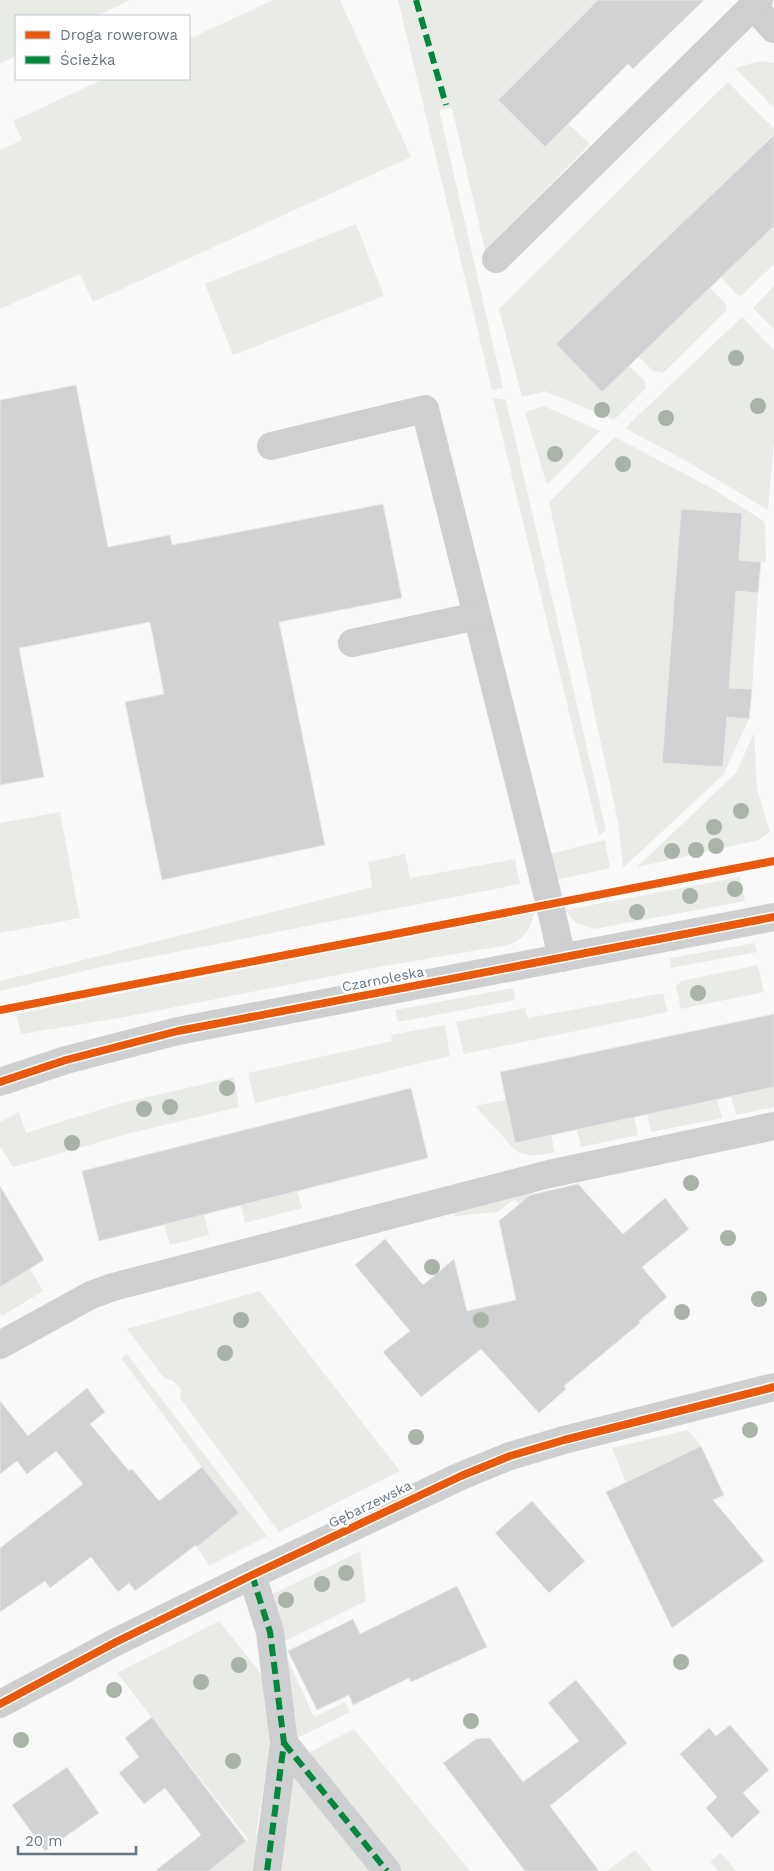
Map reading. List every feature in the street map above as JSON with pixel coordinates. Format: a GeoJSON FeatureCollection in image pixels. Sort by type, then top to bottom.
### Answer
{"type":"FeatureCollection","features":[{"type":"Feature","properties":{"kind":"street"},"geometry":{"type":"LineString","coordinates":[[496,260],[756,3],[774,30]]}},
{"type":"Feature","properties":{"kind":"street"},"geometry":{"type":"LineString","coordinates":[[271,446],[425,409],[562,958]]}},
{"type":"Feature","properties":{"kind":"street"},"geometry":{"type":"LineString","coordinates":[[352,643],[477,616]]}},
{"type":"Feature","properties":{"kind":"street","name":"Czarnoleska"},"geometry":{"type":"LineString","coordinates":[[0,1082],[66,1060],[178,1031],[774,917]]}},
{"type":"Feature","properties":{"kind":"street"},"geometry":{"type":"LineString","coordinates":[[0,1345],[84,1298],[112,1287],[548,1174],[774,1126]]}},
{"type":"Feature","properties":{"kind":"street","name":"Gębarzewska"},"geometry":{"type":"LineString","coordinates":[[0,1704],[116,1642],[252,1575],[404,1502],[510,1456],[657,1415],[774,1387]]}},
{"type":"Feature","properties":{"kind":"street"},"geometry":{"type":"LineString","coordinates":[[252,1575],[270,1632],[284,1743],[267,1871]]}},
{"type":"Feature","properties":{"kind":"street"},"geometry":{"type":"LineString","coordinates":[[284,1743],[387,1871]]}},
{"type":"Feature","properties":{"kind":"shaded area"},"geometry":{"type":"Polygon","coordinates":[[[0,0],[130,0],[99,15],[15,15],[15,56],[0,64],[0,0]]]}},
{"type":"Feature","properties":{"kind":"shaded area"},"geometry":{"type":"Polygon","coordinates":[[[273,0],[340,0],[411,157],[93,302],[80,274],[0,309],[0,150],[22,140],[13,121],[102,80],[190,80],[190,39],[273,0]]]}},
{"type":"Feature","properties":{"kind":"shaded area"},"geometry":{"type":"Polygon","coordinates":[[[398,0],[598,0],[545,147],[569,124],[590,144],[485,250],[452,108],[439,110],[503,388],[492,390],[398,0]]]}},
{"type":"Feature","properties":{"kind":"shaded area"},"geometry":{"type":"Polygon","coordinates":[[[760,61],[774,63],[774,108],[735,68],[760,61]]]}},
{"type":"Feature","properties":{"kind":"shaded area"},"geometry":{"type":"Polygon","coordinates":[[[728,82],[774,129],[774,139],[771,137],[557,344],[629,366],[645,381],[646,388],[614,420],[545,391],[522,397],[499,309],[728,82]]]}},
{"type":"Feature","properties":{"kind":"shaded area"},"geometry":{"type":"Polygon","coordinates":[[[356,224],[384,296],[233,355],[205,284],[356,224]]]}},
{"type":"Feature","properties":{"kind":"shaded area"},"geometry":{"type":"Polygon","coordinates":[[[774,226],[774,264],[741,296],[736,294],[721,277],[774,226]]]}},
{"type":"Feature","properties":{"kind":"shaded area"},"geometry":{"type":"Polygon","coordinates":[[[774,286],[774,329],[753,308],[774,286]]]}},
{"type":"Feature","properties":{"kind":"shaded area"},"geometry":{"type":"Polygon","coordinates":[[[710,288],[726,304],[727,310],[663,373],[653,371],[638,356],[710,288]]]}},
{"type":"Feature","properties":{"kind":"shaded area"},"geometry":{"type":"Polygon","coordinates":[[[742,317],[774,350],[774,440],[768,510],[686,461],[625,428],[742,317]]]}},
{"type":"Feature","properties":{"kind":"shaded area"},"geometry":{"type":"Polygon","coordinates":[[[493,398],[506,400],[606,830],[599,836],[493,398]]]}},
{"type":"Feature","properties":{"kind":"shaded area"},"geometry":{"type":"Polygon","coordinates":[[[544,406],[600,431],[547,485],[525,412],[544,406]]]}},
{"type":"Feature","properties":{"kind":"shaded area"},"geometry":{"type":"Polygon","coordinates":[[[615,437],[715,490],[765,522],[766,563],[739,560],[742,513],[681,509],[662,762],[723,767],[727,717],[749,719],[723,775],[623,868],[618,822],[549,502],[615,437]]]}},
{"type":"Feature","properties":{"kind":"shaded area"},"geometry":{"type":"Polygon","coordinates":[[[736,591],[758,593],[752,689],[729,688],[736,591]]]}},
{"type":"Feature","properties":{"kind":"shaded area"},"geometry":{"type":"Polygon","coordinates":[[[754,733],[757,789],[770,832],[759,840],[637,867],[736,773],[754,733]]]}},
{"type":"Feature","properties":{"kind":"shaded area"},"geometry":{"type":"Polygon","coordinates":[[[60,812],[80,918],[0,933],[0,823],[60,812]]]}},
{"type":"Feature","properties":{"kind":"shaded area"},"geometry":{"type":"Polygon","coordinates":[[[605,840],[610,868],[556,880],[550,854],[605,840]]]}},
{"type":"Feature","properties":{"kind":"shaded area"},"geometry":{"type":"Polygon","coordinates":[[[405,854],[410,878],[515,859],[520,884],[105,966],[0,991],[0,981],[372,887],[368,862],[405,854]]]}},
{"type":"Feature","properties":{"kind":"shaded area"},"geometry":{"type":"Polygon","coordinates":[[[740,877],[745,901],[594,929],[576,923],[565,910],[740,877]]]}},
{"type":"Feature","properties":{"kind":"shaded area"},"geometry":{"type":"Polygon","coordinates":[[[534,912],[529,928],[523,937],[508,945],[378,967],[125,1017],[21,1034],[16,1014],[534,912]]]}},
{"type":"Feature","properties":{"kind":"shaded area"},"geometry":{"type":"Polygon","coordinates":[[[755,943],[757,952],[671,968],[670,958],[755,943]]]}},
{"type":"Feature","properties":{"kind":"shaded area"},"geometry":{"type":"Polygon","coordinates":[[[758,965],[764,992],[681,1009],[676,987],[681,981],[758,965]]]}},
{"type":"Feature","properties":{"kind":"shaded area"},"geometry":{"type":"Polygon","coordinates":[[[513,988],[515,1000],[398,1022],[395,1010],[513,988]]]}},
{"type":"Feature","properties":{"kind":"shaded area"},"geometry":{"type":"Polygon","coordinates":[[[663,993],[668,1012],[464,1054],[456,1022],[525,1008],[528,1018],[663,993]]]}},
{"type":"Feature","properties":{"kind":"shaded area"},"geometry":{"type":"Polygon","coordinates":[[[445,1025],[450,1056],[255,1103],[248,1073],[392,1041],[391,1035],[445,1025]]]}},
{"type":"Feature","properties":{"kind":"shaded area"},"geometry":{"type":"Polygon","coordinates":[[[234,1077],[239,1107],[127,1134],[13,1167],[0,1146],[0,1122],[19,1112],[26,1133],[118,1104],[234,1077]]]}},
{"type":"Feature","properties":{"kind":"shaded area"},"geometry":{"type":"Polygon","coordinates":[[[774,1087],[774,1107],[736,1115],[731,1097],[774,1087]]]}},
{"type":"Feature","properties":{"kind":"shaded area"},"geometry":{"type":"Polygon","coordinates":[[[717,1099],[722,1118],[651,1132],[647,1114],[717,1099]]]}},
{"type":"Feature","properties":{"kind":"shaded area"},"geometry":{"type":"Polygon","coordinates":[[[506,1100],[515,1142],[551,1135],[555,1152],[529,1155],[519,1152],[514,1149],[475,1106],[506,1100]]]}},
{"type":"Feature","properties":{"kind":"shaded area"},"geometry":{"type":"Polygon","coordinates":[[[634,1117],[638,1135],[581,1147],[577,1130],[634,1117]]]}},
{"type":"Feature","properties":{"kind":"shaded area"},"geometry":{"type":"Polygon","coordinates":[[[542,1186],[519,1204],[514,1199],[498,1212],[455,1216],[454,1212],[542,1186]]]}},
{"type":"Feature","properties":{"kind":"shaded area"},"geometry":{"type":"Polygon","coordinates":[[[297,1190],[302,1208],[245,1223],[241,1205],[297,1190]]]}},
{"type":"Feature","properties":{"kind":"shaded area"},"geometry":{"type":"Polygon","coordinates":[[[204,1214],[209,1235],[170,1245],[164,1224],[204,1214]]]}},
{"type":"Feature","properties":{"kind":"shaded area"},"geometry":{"type":"Polygon","coordinates":[[[30,1269],[43,1291],[2,1316],[0,1313],[0,1287],[30,1269]]]}},
{"type":"Feature","properties":{"kind":"shaded area"},"geometry":{"type":"Polygon","coordinates":[[[260,1291],[400,1471],[279,1532],[180,1398],[181,1390],[173,1381],[164,1378],[127,1329],[260,1291]]]}},
{"type":"Feature","properties":{"kind":"shaded area"},"geometry":{"type":"Polygon","coordinates":[[[127,1354],[267,1536],[209,1566],[197,1547],[239,1513],[202,1467],[121,1358],[127,1354]]]}},
{"type":"Feature","properties":{"kind":"shaded area"},"geometry":{"type":"Polygon","coordinates":[[[688,1430],[701,1446],[626,1482],[612,1448],[688,1430]]]}},
{"type":"Feature","properties":{"kind":"shaded area"},"geometry":{"type":"Polygon","coordinates":[[[360,1551],[366,1601],[283,1642],[269,1596],[360,1551]]]}},
{"type":"Feature","properties":{"kind":"shaded area"},"geometry":{"type":"Polygon","coordinates":[[[219,1621],[263,1676],[270,1748],[256,1833],[261,1834],[256,1871],[209,1871],[248,1839],[117,1673],[219,1621]]]}},
{"type":"Feature","properties":{"kind":"shaded area"},"geometry":{"type":"Polygon","coordinates":[[[287,1658],[314,1717],[345,1702],[350,1712],[295,1739],[287,1658]]]}},
{"type":"Feature","properties":{"kind":"shaded area"},"geometry":{"type":"Polygon","coordinates":[[[354,1729],[470,1871],[394,1871],[315,1773],[310,1752],[354,1729]]]}},
{"type":"Feature","properties":{"kind":"shaded area"},"geometry":{"type":"Polygon","coordinates":[[[293,1764],[378,1871],[277,1871],[293,1764]]]}},
{"type":"Feature","properties":{"kind":"shaded area"},"geometry":{"type":"Polygon","coordinates":[[[635,1850],[653,1871],[607,1871],[635,1850]]]}},
{"type":"Feature","properties":{"kind":"shaded area"},"geometry":{"type":"Polygon","coordinates":[[[721,1853],[736,1871],[718,1871],[710,1861],[721,1853]]]}},
{"type":"Feature","properties":{"kind":"building"},"geometry":{"type":"Polygon","coordinates":[[[598,0],[704,0],[633,69],[628,64],[545,147],[498,100],[598,0]]]}},
{"type":"Feature","properties":{"kind":"building"},"geometry":{"type":"Polygon","coordinates":[[[774,135],[774,226],[602,392],[556,344],[774,135]]]}},
{"type":"Feature","properties":{"kind":"building"},"geometry":{"type":"Polygon","coordinates":[[[76,385],[108,547],[170,535],[172,545],[383,504],[402,598],[279,622],[325,845],[162,880],[125,702],[164,694],[150,622],[19,648],[44,777],[0,785],[0,400],[76,385]]]}},
{"type":"Feature","properties":{"kind":"building"},"geometry":{"type":"Polygon","coordinates":[[[681,509],[742,513],[739,560],[761,562],[758,593],[736,591],[729,688],[752,689],[749,719],[727,717],[723,767],[662,763],[681,509]]]}},
{"type":"Feature","properties":{"kind":"building"},"geometry":{"type":"Polygon","coordinates":[[[774,1014],[774,1087],[515,1143],[500,1072],[774,1014]]]}},
{"type":"Feature","properties":{"kind":"building"},"geometry":{"type":"Polygon","coordinates":[[[411,1088],[428,1158],[99,1241],[82,1171],[411,1088]]]}},
{"type":"Feature","properties":{"kind":"building"},"geometry":{"type":"Polygon","coordinates":[[[578,1184],[623,1234],[665,1198],[689,1229],[642,1267],[667,1297],[639,1321],[640,1323],[564,1386],[566,1389],[539,1413],[481,1349],[421,1397],[383,1352],[410,1331],[355,1265],[385,1239],[423,1285],[454,1259],[467,1311],[516,1300],[499,1221],[530,1195],[578,1184]]]}},
{"type":"Feature","properties":{"kind":"building"},"geometry":{"type":"Polygon","coordinates":[[[0,1186],[44,1260],[0,1287],[0,1186]]]}},
{"type":"Feature","properties":{"kind":"building"},"geometry":{"type":"Polygon","coordinates":[[[87,1388],[105,1412],[90,1424],[129,1471],[132,1469],[159,1501],[202,1467],[239,1513],[197,1547],[196,1545],[135,1591],[129,1583],[118,1592],[91,1557],[50,1588],[45,1581],[0,1612],[0,1548],[83,1484],[56,1451],[27,1474],[17,1461],[0,1474],[0,1401],[28,1436],[87,1388]]]}},
{"type":"Feature","properties":{"kind":"building"},"geometry":{"type":"Polygon","coordinates":[[[701,1446],[724,1495],[713,1500],[764,1561],[672,1628],[606,1492],[701,1446]]]}},
{"type":"Feature","properties":{"kind":"building"},"geometry":{"type":"Polygon","coordinates":[[[532,1501],[585,1561],[549,1593],[495,1533],[532,1501]]]}},
{"type":"Feature","properties":{"kind":"building"},"geometry":{"type":"Polygon","coordinates":[[[457,1586],[487,1647],[411,1682],[409,1678],[353,1705],[349,1695],[317,1710],[288,1651],[353,1619],[360,1634],[457,1586]]]}},
{"type":"Feature","properties":{"kind":"building"},"geometry":{"type":"Polygon","coordinates":[[[576,1680],[627,1743],[550,1806],[599,1871],[525,1871],[443,1763],[476,1739],[490,1738],[523,1782],[579,1741],[548,1703],[576,1680]]]}},
{"type":"Feature","properties":{"kind":"building"},"geometry":{"type":"Polygon","coordinates":[[[152,1717],[246,1841],[209,1871],[155,1871],[201,1835],[165,1788],[144,1804],[119,1773],[139,1757],[125,1738],[152,1717]]]}},
{"type":"Feature","properties":{"kind":"building"},"geometry":{"type":"Polygon","coordinates":[[[730,1725],[769,1770],[743,1793],[760,1812],[732,1838],[706,1808],[717,1797],[680,1754],[709,1728],[716,1736],[730,1725]]]}},
{"type":"Feature","properties":{"kind":"building"},"geometry":{"type":"Polygon","coordinates":[[[67,1767],[99,1813],[45,1851],[12,1805],[67,1767]]]}},
{"type":"Feature","properties":{"kind":"marked path"},"geometry":{"type":"LineString","coordinates":[[416,0],[446,105]]}},
{"type":"Feature","properties":{"kind":"marked path"},"geometry":{"type":"LineString","coordinates":[[252,1575],[270,1632],[284,1743],[267,1871]]}},
{"type":"Feature","properties":{"kind":"marked path"},"geometry":{"type":"LineString","coordinates":[[284,1743],[387,1871]]}},
{"type":"Feature","properties":{"kind":"cycle path"},"geometry":{"type":"LineString","coordinates":[[0,1010],[774,861]]}},
{"type":"Feature","properties":{"kind":"cycle path"},"geometry":{"type":"LineString","coordinates":[[0,1082],[66,1060],[178,1031],[774,917]]}},
{"type":"Feature","properties":{"kind":"cycle path"},"geometry":{"type":"LineString","coordinates":[[0,1704],[116,1642],[461,1476],[510,1456],[564,1440],[774,1387]]}}]}
